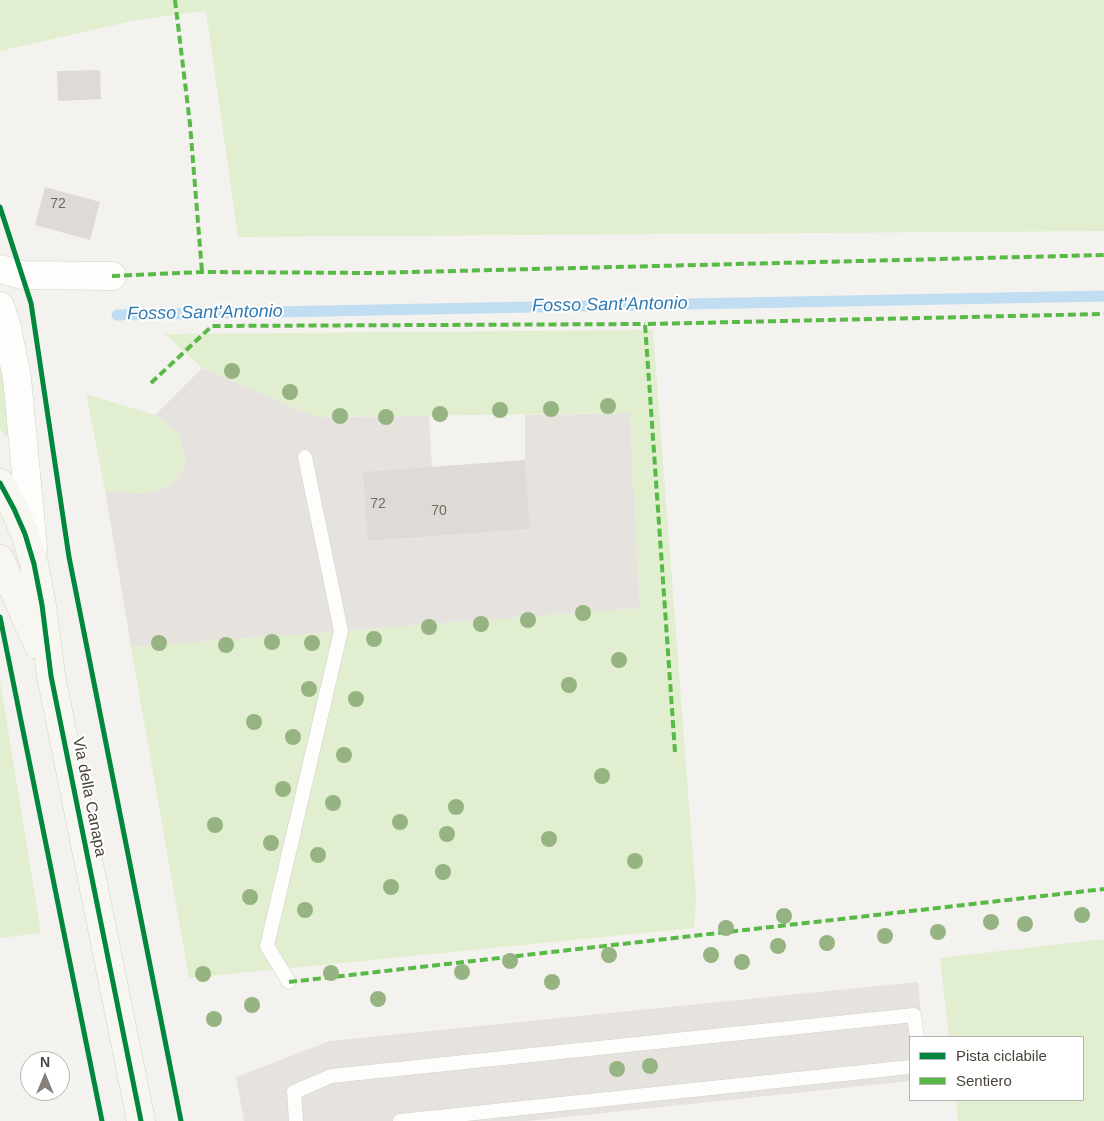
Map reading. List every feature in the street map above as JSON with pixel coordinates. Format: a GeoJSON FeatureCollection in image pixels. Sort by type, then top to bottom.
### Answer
{"type":"FeatureCollection","features":[{"type":"Feature","properties":{"kind":"street"},"geometry":{"type":"LineString","coordinates":[[0,269],[22,275],[112,276]]}},
{"type":"Feature","properties":{"kind":"street","name":"Via della Canapa"},"geometry":{"type":"LineString","coordinates":[[0,306],[7,328],[17,378],[34,564]]}},
{"type":"Feature","properties":{"kind":"street","name":"Via della Canapa"},"geometry":{"type":"LineString","coordinates":[[0,483],[25,534],[34,564],[42,605],[51,676],[141,1121]]}},
{"type":"Feature","properties":{"kind":"street","name":"Via della Canapa"},"geometry":{"type":"LineString","coordinates":[[0,559],[51,676]]}},
{"type":"Feature","properties":{"kind":"lane"},"geometry":{"type":"LineString","coordinates":[[289,982],[267,946],[341,631],[305,457]]}},
{"type":"Feature","properties":{"kind":"lane"},"geometry":{"type":"LineString","coordinates":[[296,1121],[294,1092],[331,1076],[914,1015],[917,1036]]}},
{"type":"Feature","properties":{"kind":"lane"},"geometry":{"type":"LineString","coordinates":[[400,1121],[909,1067]]}},
{"type":"Feature","properties":{"kind":"green space"},"geometry":{"type":"Polygon","coordinates":[[[0,0],[1104,0],[1104,231],[238,237],[206,11],[136,20],[0,51],[0,0]]]}},
{"type":"Feature","properties":{"kind":"green space"},"geometry":{"type":"Polygon","coordinates":[[[653,330],[696,897],[694,928],[189,978],[131,647],[640,608],[630,413],[316,417],[202,368],[165,334],[653,330]]]}},
{"type":"Feature","properties":{"kind":"green space"},"geometry":{"type":"Polygon","coordinates":[[[0,356],[12,433],[6,437],[0,429],[0,356]]]}},
{"type":"Feature","properties":{"kind":"green space"},"geometry":{"type":"Polygon","coordinates":[[[86,394],[155,415],[179,434],[186,464],[170,486],[144,494],[105,491],[86,394]]]}},
{"type":"Feature","properties":{"kind":"green space"},"geometry":{"type":"Polygon","coordinates":[[[0,680],[41,933],[0,938],[0,680]]]}},
{"type":"Feature","properties":{"kind":"green space"},"geometry":{"type":"Polygon","coordinates":[[[1104,939],[1104,1121],[958,1121],[956,1101],[1084,1101],[1084,1036],[949,1036],[940,958],[1104,939]]]}},
{"type":"Feature","properties":{"kind":"shaded area"},"geometry":{"type":"Polygon","coordinates":[[[202,368],[316,417],[429,416],[432,467],[369,541],[529,529],[525,460],[525,415],[630,413],[640,608],[131,647],[105,491],[144,494],[170,486],[186,464],[179,434],[155,415],[202,368]]]}},
{"type":"Feature","properties":{"kind":"shaded area"},"geometry":{"type":"Polygon","coordinates":[[[918,982],[923,1036],[909,1036],[909,1081],[528,1121],[244,1121],[236,1077],[330,1041],[918,982]]]}},
{"type":"Feature","properties":{"kind":"building"},"geometry":{"type":"Polygon","coordinates":[[[100,70],[101,99],[58,101],[57,71],[100,70]]]}},
{"type":"Feature","properties":{"kind":"building"},"geometry":{"type":"Polygon","coordinates":[[[45,187],[100,202],[90,240],[35,225],[45,187]]]}},
{"type":"Feature","properties":{"kind":"building"},"geometry":{"type":"Polygon","coordinates":[[[525,460],[530,529],[368,541],[363,472],[525,460]]]}},
{"type":"Feature","properties":{"kind":"waterway","name":"Fosso Sant'Antonio"},"geometry":{"type":"LineString","coordinates":[[117,315],[1104,296]]}},
{"type":"Feature","properties":{"kind":"marked path"},"geometry":{"type":"LineString","coordinates":[[175,0],[190,124],[202,272]]}},
{"type":"Feature","properties":{"kind":"marked path"},"geometry":{"type":"LineString","coordinates":[[112,276],[202,272],[372,273],[1104,255]]}},
{"type":"Feature","properties":{"kind":"marked path"},"geometry":{"type":"LineString","coordinates":[[675,752],[645,324],[1104,314]]}},
{"type":"Feature","properties":{"kind":"marked path"},"geometry":{"type":"LineString","coordinates":[[151,383],[212,326],[645,324]]}},
{"type":"Feature","properties":{"kind":"marked path"},"geometry":{"type":"LineString","coordinates":[[289,982],[1104,889]]}},
{"type":"Feature","properties":{"kind":"cycle path"},"geometry":{"type":"LineString","coordinates":[[0,207],[31,303],[69,557],[181,1121]]}},
{"type":"Feature","properties":{"kind":"cycle path"},"geometry":{"type":"LineString","coordinates":[[0,483],[25,534],[34,564],[42,605],[51,676],[141,1121]]}},
{"type":"Feature","properties":{"kind":"cycle path"},"geometry":{"type":"LineString","coordinates":[[0,617],[102,1121]]}}]}
